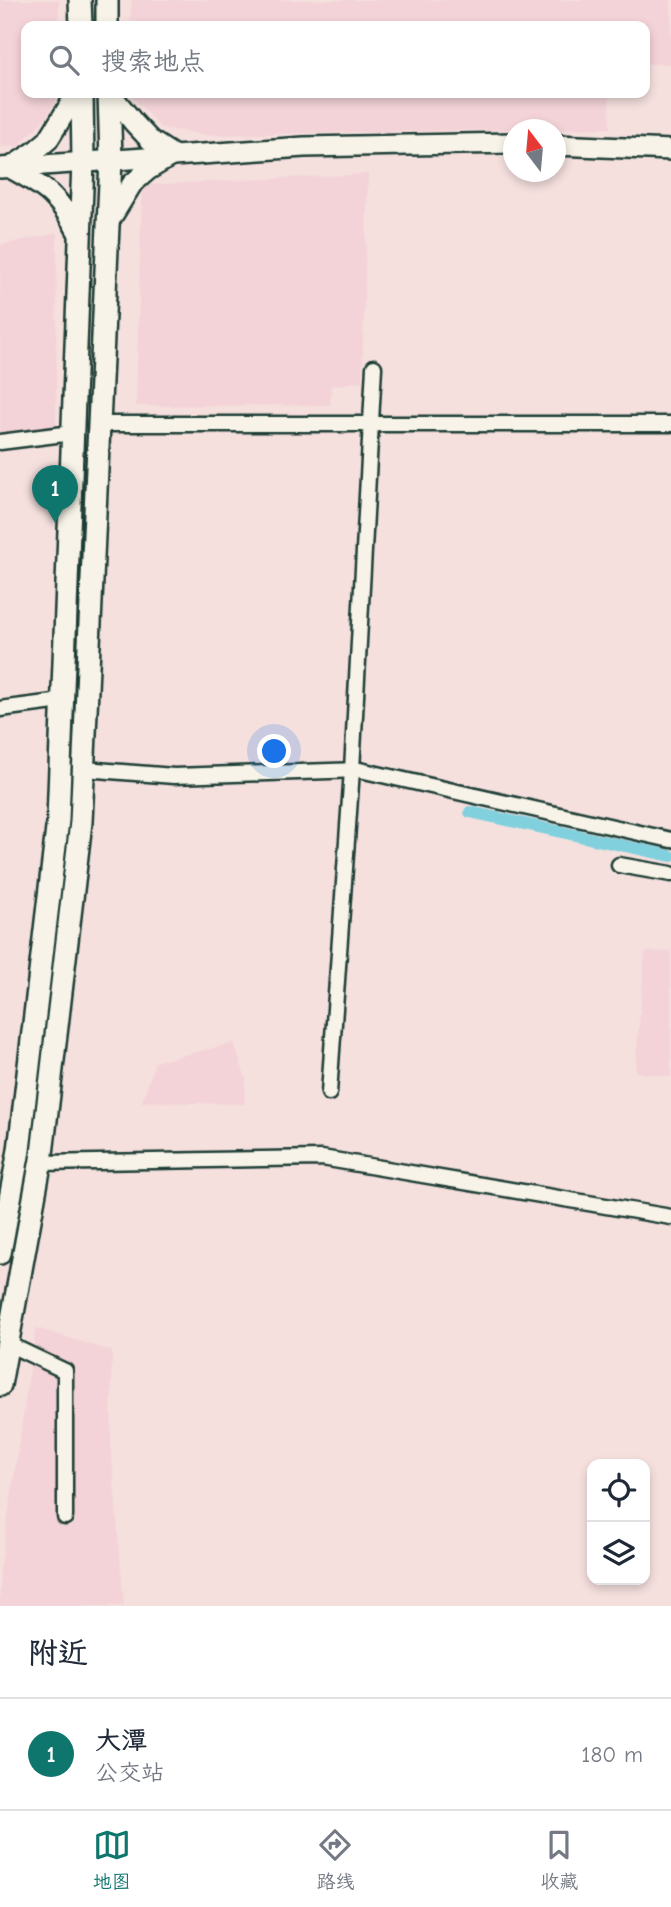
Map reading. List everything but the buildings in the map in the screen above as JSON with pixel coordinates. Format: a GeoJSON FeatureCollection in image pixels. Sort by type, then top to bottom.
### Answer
{"type":"FeatureCollection","features":[{"type":"Feature","properties":{"kind":"main road"},"geometry":{"type":"LineString","coordinates":[[80,0],[80,21]]}},
{"type":"Feature","properties":{"kind":"main road"},"geometry":{"type":"LineString","coordinates":[[107,0],[107,21]]}},
{"type":"Feature","properties":{"kind":"main road"},"geometry":{"type":"LineString","coordinates":[[5,168],[34,152],[48,140],[76,98]]}},
{"type":"Feature","properties":{"kind":"main road"},"geometry":{"type":"LineString","coordinates":[[0,1253],[19,1150],[58,820],[83,162],[79,98]]}},
{"type":"Feature","properties":{"kind":"main road"},"geometry":{"type":"LineString","coordinates":[[0,1385],[40,1163],[81,821],[111,160],[110,98]]}},
{"type":"Feature","properties":{"kind":"main road"},"geometry":{"type":"LineString","coordinates":[[114,98],[150,140],[173,155]]}},
{"type":"Feature","properties":{"kind":"main road"},"geometry":{"type":"LineString","coordinates":[[5,168],[304,147],[503,143]]}},
{"type":"Feature","properties":{"kind":"main road"},"geometry":{"type":"LineString","coordinates":[[566,145],[671,150]]}},
{"type":"Feature","properties":{"kind":"main road"},"geometry":{"type":"LineString","coordinates":[[108,223],[132,184],[148,170],[173,155]]}},
{"type":"Feature","properties":{"kind":"main road"},"geometry":{"type":"LineString","coordinates":[[5,168],[42,185],[71,218],[80,236]]}},
{"type":"Feature","properties":{"kind":"street"},"geometry":{"type":"LineString","coordinates":[[330,1093],[352,770],[374,367]]}},
{"type":"Feature","properties":{"kind":"street"},"geometry":{"type":"LineString","coordinates":[[99,424],[671,424]]}},
{"type":"Feature","properties":{"kind":"street"},"geometry":{"type":"LineString","coordinates":[[0,442],[72,433]]}},
{"type":"Feature","properties":{"kind":"street"},"geometry":{"type":"LineString","coordinates":[[0,709],[62,701]]}},
{"type":"Feature","properties":{"kind":"street"},"geometry":{"type":"LineString","coordinates":[[83,769],[174,776],[360,770],[671,840]]}},
{"type":"Feature","properties":{"kind":"street"},"geometry":{"type":"LineString","coordinates":[[619,865],[671,874]]}},
{"type":"Feature","properties":{"kind":"street"},"geometry":{"type":"LineString","coordinates":[[40,1163],[323,1158],[671,1217]]}},
{"type":"Feature","properties":{"kind":"street"},"geometry":{"type":"LineString","coordinates":[[8,1344],[65,1371],[65,1517]]}},
{"type":"Feature","properties":{"kind":"shaded area"},"geometry":{"type":"Polygon","coordinates":[[[0,0],[59,0],[59,21],[21,21],[21,98],[58,98],[46,118],[18,146],[0,147],[0,0]]]}},
{"type":"Feature","properties":{"kind":"shaded area"},"geometry":{"type":"Polygon","coordinates":[[[132,0],[671,0],[671,64],[650,64],[650,21],[130,21],[132,0]]]}},
{"type":"Feature","properties":{"kind":"shaded area"},"geometry":{"type":"Polygon","coordinates":[[[134,98],[609,98],[610,128],[566,129],[566,119],[503,119],[503,130],[207,135],[161,128],[134,98]]]}},
{"type":"Feature","properties":{"kind":"shaded area"},"geometry":{"type":"Polygon","coordinates":[[[368,174],[362,381],[331,386],[330,405],[136,406],[142,185],[368,174]]]}},
{"type":"Feature","properties":{"kind":"shaded area"},"geometry":{"type":"Polygon","coordinates":[[[57,233],[56,435],[0,442],[0,245],[57,233]]]}},
{"type":"Feature","properties":{"kind":"shaded area"},"geometry":{"type":"Polygon","coordinates":[[[671,951],[671,1077],[635,1072],[645,952],[671,951]]]}},
{"type":"Feature","properties":{"kind":"shaded area"},"geometry":{"type":"Polygon","coordinates":[[[234,1043],[246,1079],[244,1104],[142,1102],[155,1062],[234,1043]]]}},
{"type":"Feature","properties":{"kind":"shaded area"},"geometry":{"type":"Polygon","coordinates":[[[36,1328],[112,1351],[111,1445],[124,1606],[0,1606],[0,1571],[36,1328]]]}},
{"type":"Feature","properties":{"kind":"waterway"},"geometry":{"type":"LineString","coordinates":[[470,812],[671,856]]}},
{"type":"Feature","properties":{"kind":"place","name":"大潭"},"geometry":{"type":"Point","coordinates":[55,523]}}]}
